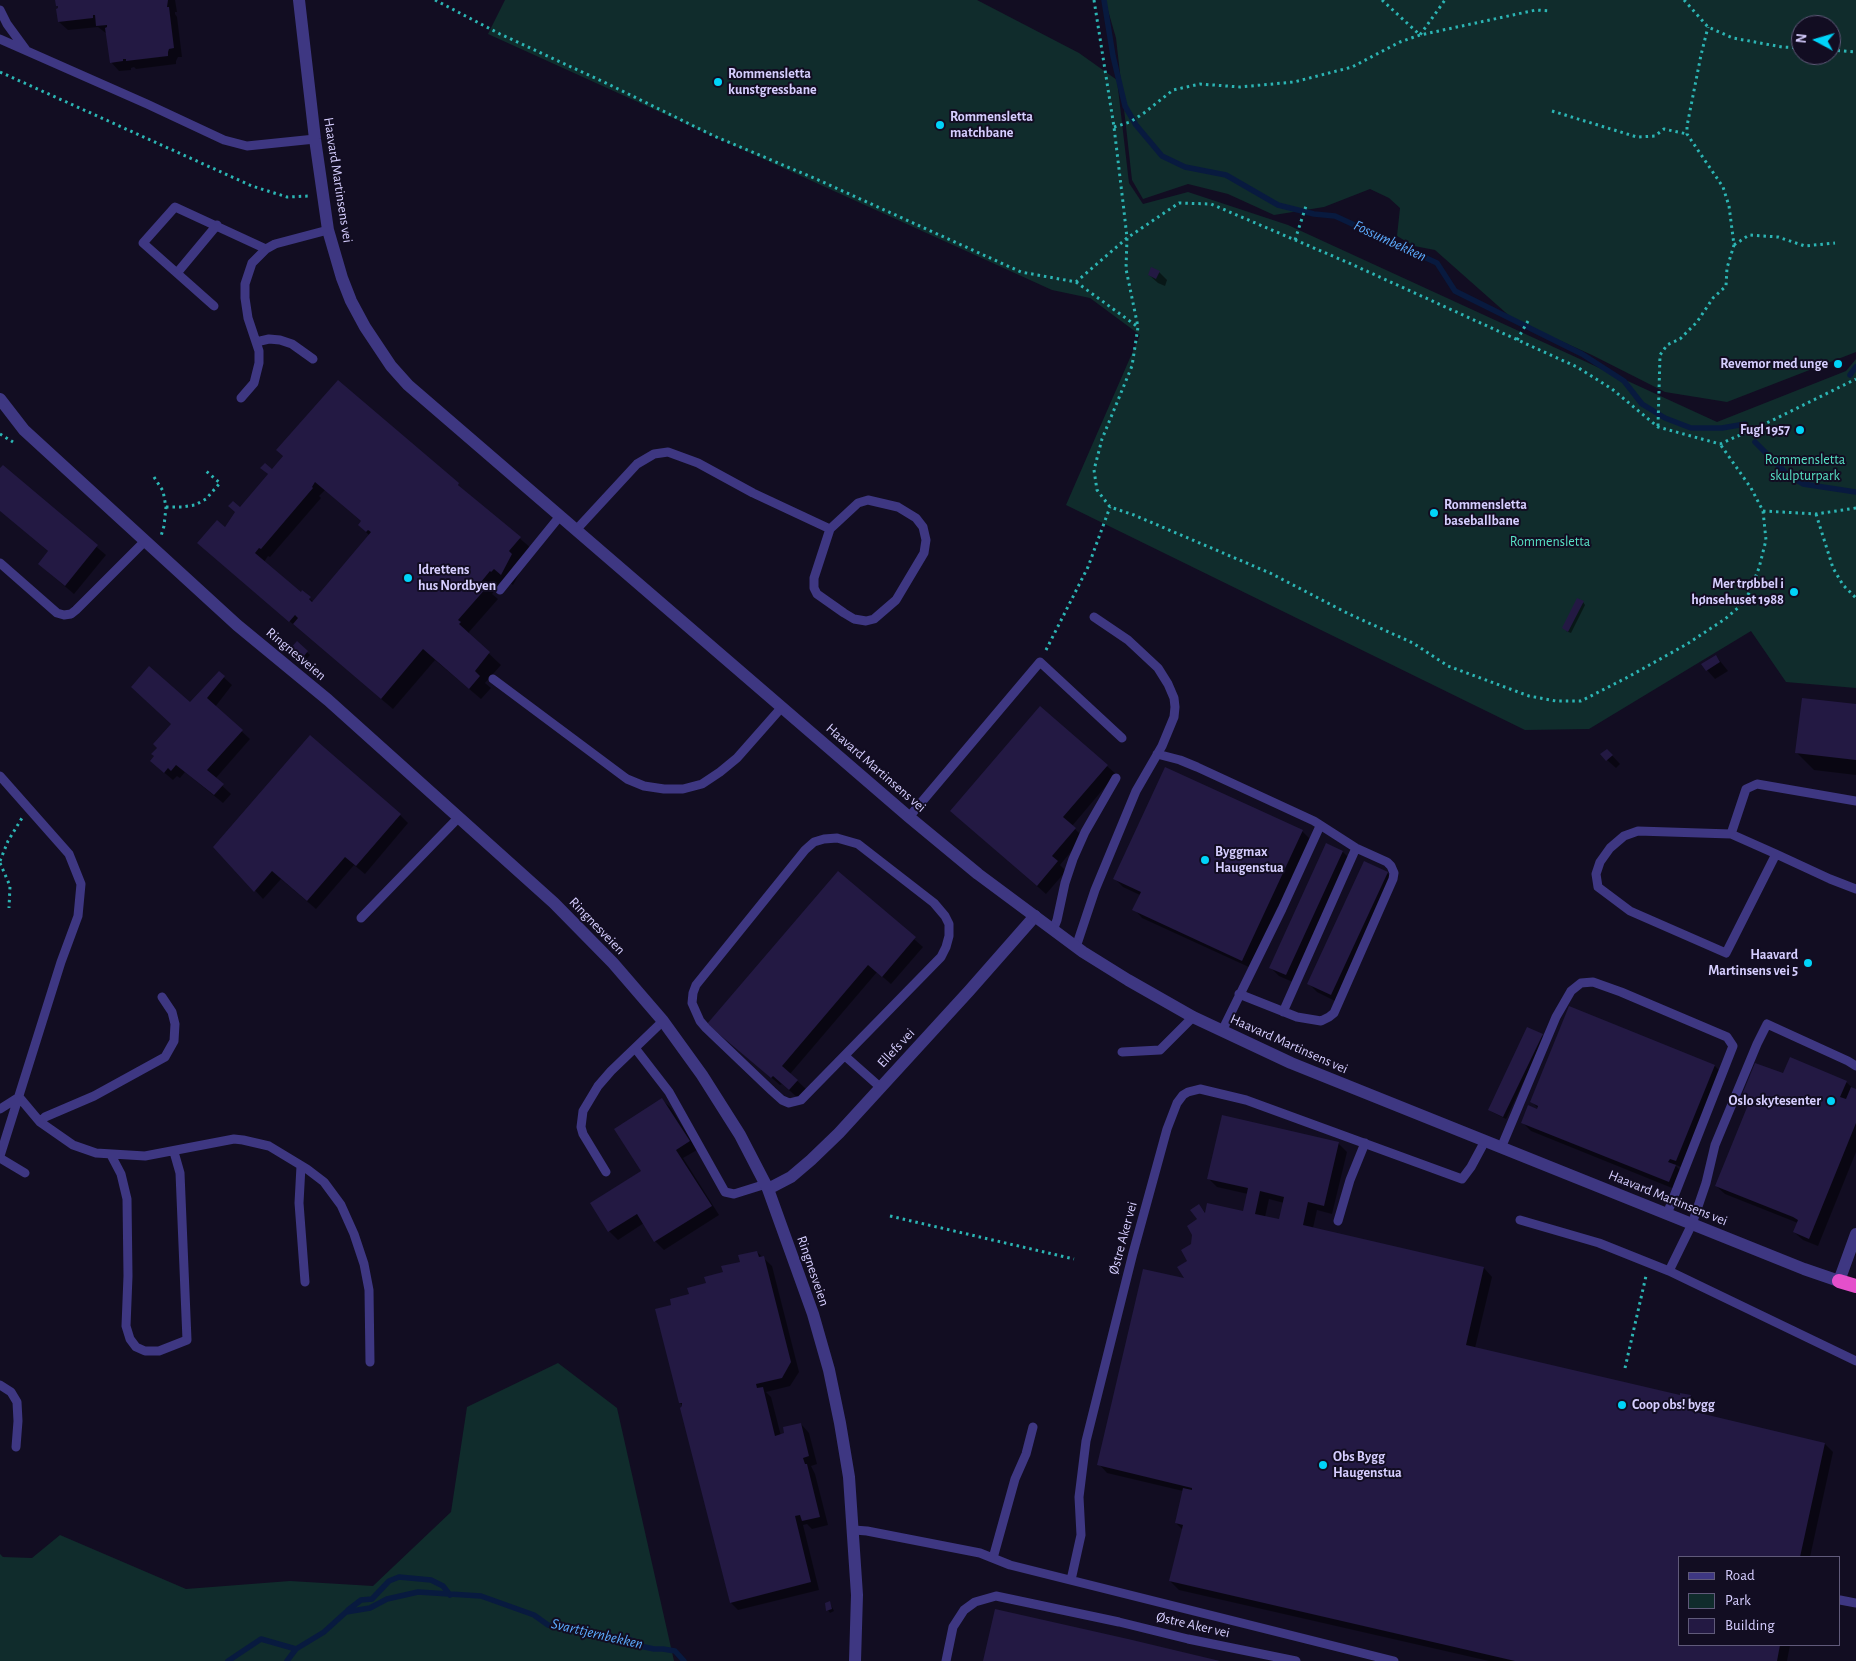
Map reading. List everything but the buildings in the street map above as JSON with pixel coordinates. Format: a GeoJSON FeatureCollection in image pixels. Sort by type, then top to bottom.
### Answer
{"type":"FeatureCollection","features":[{"type":"Feature","properties":{"kind":"highway"},"geometry":{"type":"LineString","coordinates":[[1839,1281],[1856,1286]]}},
{"type":"Feature","properties":{"kind":"street","name":"Haavard Martinsens vei"},"geometry":{"type":"LineString","coordinates":[[299,0],[315,139],[328,230],[351,301],[374,342],[391,366],[408,385],[909,817],[978,874],[1076,947],[1128,980],[1193,1017],[1291,1063],[1804,1269],[1839,1281]]}},
{"type":"Feature","properties":{"kind":"street","name":"Ringnesveien"},"geometry":{"type":"LineString","coordinates":[[0,399],[24,430],[237,625],[328,700],[554,903],[613,963],[663,1020],[702,1075],[767,1186],[813,1314],[828,1370],[840,1422],[849,1477],[854,1530],[857,1595],[855,1661]]}},
{"type":"Feature","properties":{"kind":"street","name":"Ellefs vei"},"geometry":{"type":"LineString","coordinates":[[767,1186],[792,1177],[812,1160],[970,991],[1035,916]]}},
{"type":"Feature","properties":{"kind":"street"},"geometry":{"type":"LineString","coordinates":[[1839,1281],[1856,1234]]}},
{"type":"Feature","properties":{"kind":"lane"},"geometry":{"type":"LineString","coordinates":[[0,10],[7,24],[26,50]]}},
{"type":"Feature","properties":{"kind":"lane"},"geometry":{"type":"LineString","coordinates":[[0,39],[224,140],[247,146],[315,139]]}},
{"type":"Feature","properties":{"kind":"lane"},"geometry":{"type":"LineString","coordinates":[[214,306],[143,243],[175,207],[266,249]]}},
{"type":"Feature","properties":{"kind":"lane"},"geometry":{"type":"LineString","coordinates":[[177,273],[216,226]]}},
{"type":"Feature","properties":{"kind":"lane"},"geometry":{"type":"LineString","coordinates":[[242,398],[254,383],[259,357],[248,318],[245,284],[252,263],[266,249],[292,239],[328,230]]}},
{"type":"Feature","properties":{"kind":"lane"},"geometry":{"type":"LineString","coordinates":[[256,342],[269,339],[280,340],[292,344],[314,359]]}},
{"type":"Feature","properties":{"kind":"lane"},"geometry":{"type":"LineString","coordinates":[[576,530],[637,464],[654,454],[668,452],[698,463],[753,493],[830,529]]}},
{"type":"Feature","properties":{"kind":"lane"},"geometry":{"type":"LineString","coordinates":[[868,500],[898,507],[916,518],[923,527],[926,540],[924,554],[896,600],[874,619],[866,621],[854,619],[817,594],[814,588],[814,578],[830,529],[858,503],[868,500]]}},
{"type":"Feature","properties":{"kind":"lane"},"geometry":{"type":"LineString","coordinates":[[500,590],[560,516]]}},
{"type":"Feature","properties":{"kind":"lane"},"geometry":{"type":"LineString","coordinates":[[0,563],[57,613],[71,614],[145,541]]}},
{"type":"Feature","properties":{"kind":"lane"},"geometry":{"type":"LineString","coordinates":[[1076,947],[1095,890],[1136,791],[1162,746],[1174,717],[1174,698],[1158,668],[1128,640],[1094,617]]}},
{"type":"Feature","properties":{"kind":"lane"},"geometry":{"type":"LineString","coordinates":[[909,817],[1040,662],[1122,738]]}},
{"type":"Feature","properties":{"kind":"lane"},"geometry":{"type":"LineString","coordinates":[[493,679],[627,779],[644,786],[664,789],[683,789],[702,784],[720,772],[737,758],[782,708]]}},
{"type":"Feature","properties":{"kind":"lane"},"geometry":{"type":"LineString","coordinates":[[1157,754],[1197,767],[1314,821],[1356,848],[1387,862],[1391,866],[1394,879],[1334,1013],[1321,1021],[1296,1017],[1239,994]]}},
{"type":"Feature","properties":{"kind":"lane"},"geometry":{"type":"LineString","coordinates":[[0,776],[69,854],[81,884],[78,916],[58,971],[20,1098],[0,1157],[25,1173]]}},
{"type":"Feature","properties":{"kind":"lane"},"geometry":{"type":"LineString","coordinates":[[1053,930],[1072,860],[1085,832],[1116,778]]}},
{"type":"Feature","properties":{"kind":"lane"},"geometry":{"type":"LineString","coordinates":[[1731,834],[1746,789],[1757,784],[1856,801]]}},
{"type":"Feature","properties":{"kind":"lane"},"geometry":{"type":"LineString","coordinates":[[361,918],[459,817]]}},
{"type":"Feature","properties":{"kind":"lane"},"geometry":{"type":"LineString","coordinates":[[1222,1031],[1282,909],[1320,826]]}},
{"type":"Feature","properties":{"kind":"lane"},"geometry":{"type":"LineString","coordinates":[[1776,854],[1726,953],[1630,911],[1598,887],[1596,874],[1600,862],[1610,848],[1624,836],[1638,831],[1731,834],[1856,889]]}},
{"type":"Feature","properties":{"kind":"lane"},"geometry":{"type":"LineString","coordinates":[[837,838],[858,844],[934,903],[949,924],[946,947],[941,957],[845,1056],[801,1100],[796,1103],[789,1103],[782,1100],[772,1091],[706,1028],[700,1021],[692,1003],[696,984],[805,850],[814,842],[837,838]]}},
{"type":"Feature","properties":{"kind":"lane"},"geometry":{"type":"LineString","coordinates":[[1283,1012],[1356,848]]}},
{"type":"Feature","properties":{"kind":"lane"},"geometry":{"type":"LineString","coordinates":[[1501,1148],[1556,1017],[1571,991],[1581,983],[1593,982],[1621,992],[1727,1037],[1733,1046],[1667,1214]]}},
{"type":"Feature","properties":{"kind":"lane"},"geometry":{"type":"LineString","coordinates":[[40,1122],[45,1117],[94,1096],[165,1057],[174,1041],[175,1024],[172,1012],[162,997]]}},
{"type":"Feature","properties":{"kind":"lane"},"geometry":{"type":"LineString","coordinates":[[1122,1052],[1160,1050],[1193,1017]]}},
{"type":"Feature","properties":{"kind":"lane"},"geometry":{"type":"LineString","coordinates":[[606,1172],[583,1134],[581,1127],[583,1110],[598,1086],[663,1020]]}},
{"type":"Feature","properties":{"kind":"lane"},"geometry":{"type":"LineString","coordinates":[[1669,1271],[1692,1224],[1706,1183],[1715,1145],[1767,1024],[1848,1060],[1856,1066]]}},
{"type":"Feature","properties":{"kind":"lane"},"geometry":{"type":"LineString","coordinates":[[634,1048],[669,1092],[725,1192],[734,1194],[767,1186]]}},
{"type":"Feature","properties":{"kind":"lane"},"geometry":{"type":"LineString","coordinates":[[845,1056],[880,1088]]}},
{"type":"Feature","properties":{"kind":"lane","name":"Østre Aker vei"},"geometry":{"type":"LineString","coordinates":[[1071,1580],[1081,1535],[1079,1497],[1086,1441],[1132,1253],[1167,1130],[1177,1103],[1188,1092],[1200,1090],[1246,1100],[1462,1178],[1472,1167],[1485,1142]]}},
{"type":"Feature","properties":{"kind":"lane"},"geometry":{"type":"LineString","coordinates":[[0,1109],[20,1098]]}},
{"type":"Feature","properties":{"kind":"lane"},"geometry":{"type":"LineString","coordinates":[[20,1098],[40,1122],[73,1145],[96,1153],[145,1156],[243,1140],[269,1146],[324,1182],[341,1206],[354,1234],[364,1264],[369,1290],[370,1362]]}},
{"type":"Feature","properties":{"kind":"lane"},"geometry":{"type":"LineString","coordinates":[[1338,1221],[1350,1180],[1364,1143]]}},
{"type":"Feature","properties":{"kind":"lane"},"geometry":{"type":"LineString","coordinates":[[112,1155],[127,1199],[128,1276],[126,1326],[130,1340],[136,1347],[145,1351],[159,1351],[187,1340],[180,1173],[174,1152]]}},
{"type":"Feature","properties":{"kind":"lane"},"geometry":{"type":"LineString","coordinates":[[301,1166],[298,1204],[305,1282]]}},
{"type":"Feature","properties":{"kind":"lane"},"geometry":{"type":"LineString","coordinates":[[1520,1220],[1599,1243],[1669,1271],[1856,1361]]}},
{"type":"Feature","properties":{"kind":"lane"},"geometry":{"type":"LineString","coordinates":[[0,1385],[11,1392],[17,1402],[16,1447]]}},
{"type":"Feature","properties":{"kind":"lane"},"geometry":{"type":"LineString","coordinates":[[993,1558],[1013,1486],[1026,1454],[1033,1427]]}},
{"type":"Feature","properties":{"kind":"lane","name":"Østre Aker vei"},"geometry":{"type":"LineString","coordinates":[[854,1530],[980,1553],[1010,1565],[1394,1661]]}},
{"type":"Feature","properties":{"kind":"lane","name":"Østre Aker vei"},"geometry":{"type":"LineString","coordinates":[[946,1661],[953,1627],[964,1610],[975,1602],[996,1596],[1119,1622],[1188,1640],[1296,1661]]}},
{"type":"Feature","properties":{"kind":"lane"},"geometry":{"type":"LineString","coordinates":[[1841,1600],[1856,1603]]}},
{"type":"Feature","properties":{"kind":"path"},"geometry":{"type":"LineString","coordinates":[[434,0],[500,34],[714,136],[814,178],[1021,272],[1076,282],[1138,328]]}},
{"type":"Feature","properties":{"kind":"path"},"geometry":{"type":"LineString","coordinates":[[1076,282],[1127,238],[1179,203],[1211,204],[1577,367],[1605,385],[1658,427],[1720,444],[1751,488],[1763,511],[1766,540],[1759,568],[1749,593],[1739,607],[1725,619],[1687,644],[1581,701],[1556,702],[1529,696],[1448,666],[1413,643],[1349,614],[1270,573],[1134,515],[1110,507],[1096,490],[1094,470],[1102,439],[1132,366],[1138,328],[1126,269],[1127,238],[1114,127],[1094,0]]}},
{"type":"Feature","properties":{"kind":"path"},"geometry":{"type":"LineString","coordinates":[[1382,0],[1420,35]]}},
{"type":"Feature","properties":{"kind":"path"},"geometry":{"type":"LineString","coordinates":[[1420,35],[1445,0]]}},
{"type":"Feature","properties":{"kind":"path"},"geometry":{"type":"LineString","coordinates":[[1684,0],[1708,27],[1733,38],[1791,47]]}},
{"type":"Feature","properties":{"kind":"path"},"geometry":{"type":"LineString","coordinates":[[1114,127],[1130,122],[1173,90],[1200,84],[1240,87],[1294,82],[1352,67],[1400,42],[1420,35],[1536,10],[1550,11]]}},
{"type":"Feature","properties":{"kind":"path"},"geometry":{"type":"LineString","coordinates":[[1658,427],[1660,355],[1667,345],[1680,339],[1697,322],[1714,298],[1726,286],[1734,245],[1729,206],[1723,186],[1691,143],[1687,134],[1700,55],[1708,27]]}},
{"type":"Feature","properties":{"kind":"path"},"geometry":{"type":"LineString","coordinates":[[1841,51],[1856,52]]}},
{"type":"Feature","properties":{"kind":"path"},"geometry":{"type":"LineString","coordinates":[[0,72],[266,192],[300,198],[322,194]]}},
{"type":"Feature","properties":{"kind":"path"},"geometry":{"type":"LineString","coordinates":[[1552,110],[1637,136],[1655,136],[1664,129],[1687,134]]}},
{"type":"Feature","properties":{"kind":"path"},"geometry":{"type":"LineString","coordinates":[[1295,240],[1306,206]]}},
{"type":"Feature","properties":{"kind":"path"},"geometry":{"type":"LineString","coordinates":[[1734,245],[1749,235],[1778,237],[1805,246],[1835,243]]}},
{"type":"Feature","properties":{"kind":"path"},"geometry":{"type":"LineString","coordinates":[[1518,340],[1528,321]]}},
{"type":"Feature","properties":{"kind":"path"},"geometry":{"type":"LineString","coordinates":[[1720,444],[1856,379]]}},
{"type":"Feature","properties":{"kind":"path"},"geometry":{"type":"LineString","coordinates":[[166,507],[195,505],[206,499],[220,483],[206,471]]}},
{"type":"Feature","properties":{"kind":"path"},"geometry":{"type":"LineString","coordinates":[[154,477],[163,492],[166,507],[164,526],[156,551]]}},
{"type":"Feature","properties":{"kind":"path"},"geometry":{"type":"LineString","coordinates":[[1040,662],[1088,567],[1110,507]]}},
{"type":"Feature","properties":{"kind":"path"},"geometry":{"type":"LineString","coordinates":[[1763,511],[1816,514],[1856,508]]}},
{"type":"Feature","properties":{"kind":"path"},"geometry":{"type":"LineString","coordinates":[[1816,514],[1833,568],[1843,585],[1856,598]]}},
{"type":"Feature","properties":{"kind":"path"},"geometry":{"type":"LineString","coordinates":[[9,908],[10,886],[0,862],[12,834],[29,810]]}},
{"type":"Feature","properties":{"kind":"path"},"geometry":{"type":"LineString","coordinates":[[890,1216],[1074,1259]]}},
{"type":"Feature","properties":{"kind":"path"},"geometry":{"type":"LineString","coordinates":[[1625,1368],[1649,1263]]}},
{"type":"Feature","properties":{"kind":"green space","name":"Rommensletta"},"geometry":{"type":"Polygon","coordinates":[[[505,0],[977,0],[1079,53],[1117,80],[1129,183],[1143,204],[1188,192],[1288,225],[1717,422],[1846,371],[1856,359],[1856,688],[1786,682],[1751,631],[1589,729],[1525,730],[1066,505],[1140,335],[1090,298],[1052,290],[488,34],[505,0]]]}},
{"type":"Feature","properties":{"kind":"green space"},"geometry":{"type":"Polygon","coordinates":[[[1105,0],[1856,0],[1856,352],[1727,402],[1665,392],[1592,355],[1514,320],[1435,250],[1414,246],[1397,236],[1400,208],[1389,198],[1370,189],[1324,207],[1274,215],[1228,194],[1188,184],[1143,199],[1132,180],[1116,38],[1105,0]]]}},
{"type":"Feature","properties":{"kind":"green space"},"geometry":{"type":"Polygon","coordinates":[[[558,1363],[617,1408],[674,1661],[0,1661],[0,1554],[3,1557],[32,1558],[60,1535],[186,1589],[290,1581],[373,1586],[451,1512],[467,1407],[558,1363]]]}},
{"type":"Feature","properties":{"kind":"waterway","name":"Fossumbekken"},"geometry":{"type":"LineString","coordinates":[[1104,0],[1113,56],[1125,106],[1136,125],[1162,156],[1185,167],[1226,175],[1278,205],[1314,214],[1335,216],[1437,263],[1455,291],[1582,354],[1624,381],[1642,404],[1665,418],[1691,428],[1722,428],[1745,424]]}},
{"type":"Feature","properties":{"kind":"waterway"},"geometry":{"type":"LineString","coordinates":[[1850,375],[1856,367]]}},
{"type":"Feature","properties":{"kind":"waterway"},"geometry":{"type":"LineString","coordinates":[[1755,442],[1788,475],[1803,484],[1856,492]]}},
{"type":"Feature","properties":{"kind":"waterway","name":"Svarttjernbekken"},"geometry":{"type":"LineString","coordinates":[[348,1610],[361,1600],[372,1599],[389,1581],[399,1577],[431,1580],[443,1586],[450,1595]]}},
{"type":"Feature","properties":{"kind":"waterway","name":"Svarttjernbekken"},"geometry":{"type":"LineString","coordinates":[[287,1661],[296,1649],[324,1632],[346,1612],[370,1608],[387,1599],[418,1592],[481,1596],[534,1615],[548,1625],[631,1640],[640,1646],[654,1649],[675,1651],[684,1661]]}},
{"type":"Feature","properties":{"kind":"waterway","name":"Svarttjernbekken"},"geometry":{"type":"LineString","coordinates":[[228,1661],[261,1639],[296,1649]]}},
{"type":"Feature","properties":{"kind":"place","name":"Rommensletta kunstgressbane"},"geometry":{"type":"Point","coordinates":[718,82]}},
{"type":"Feature","properties":{"kind":"place","name":"Rommensletta matchbane"},"geometry":{"type":"Point","coordinates":[940,125]}},
{"type":"Feature","properties":{"kind":"place","name":"Revemor med unge"},"geometry":{"type":"Point","coordinates":[1838,364]}},
{"type":"Feature","properties":{"kind":"place","name":"Fugl 1957"},"geometry":{"type":"Point","coordinates":[1800,430]}},
{"type":"Feature","properties":{"kind":"place","name":"Rommensletta baseballbane"},"geometry":{"type":"Point","coordinates":[1434,513]}},
{"type":"Feature","properties":{"kind":"place","name":"Idrettens hus Nordbyen"},"geometry":{"type":"Point","coordinates":[408,578]}},
{"type":"Feature","properties":{"kind":"place","name":"Mer trøbbel i hønsehuset 1988"},"geometry":{"type":"Point","coordinates":[1794,592]}},
{"type":"Feature","properties":{"kind":"place","name":"Byggmax Haugenstua"},"geometry":{"type":"Point","coordinates":[1205,860]}},
{"type":"Feature","properties":{"kind":"place","name":"Haavard Martinsens vei 5"},"geometry":{"type":"Point","coordinates":[1808,963]}},
{"type":"Feature","properties":{"kind":"place","name":"Oslo skytesenter"},"geometry":{"type":"Point","coordinates":[1831,1101]}},
{"type":"Feature","properties":{"kind":"place","name":"Coop obs! bygg"},"geometry":{"type":"Point","coordinates":[1622,1405]}},
{"type":"Feature","properties":{"kind":"place","name":"Obs Bygg Haugenstua"},"geometry":{"type":"Point","coordinates":[1323,1465]}},
{"type":"Feature","properties":{"kind":"park label","name":"Rommensletta skulpturpark"},"geometry":{"type":"Point","coordinates":[1805,468]}}]}
